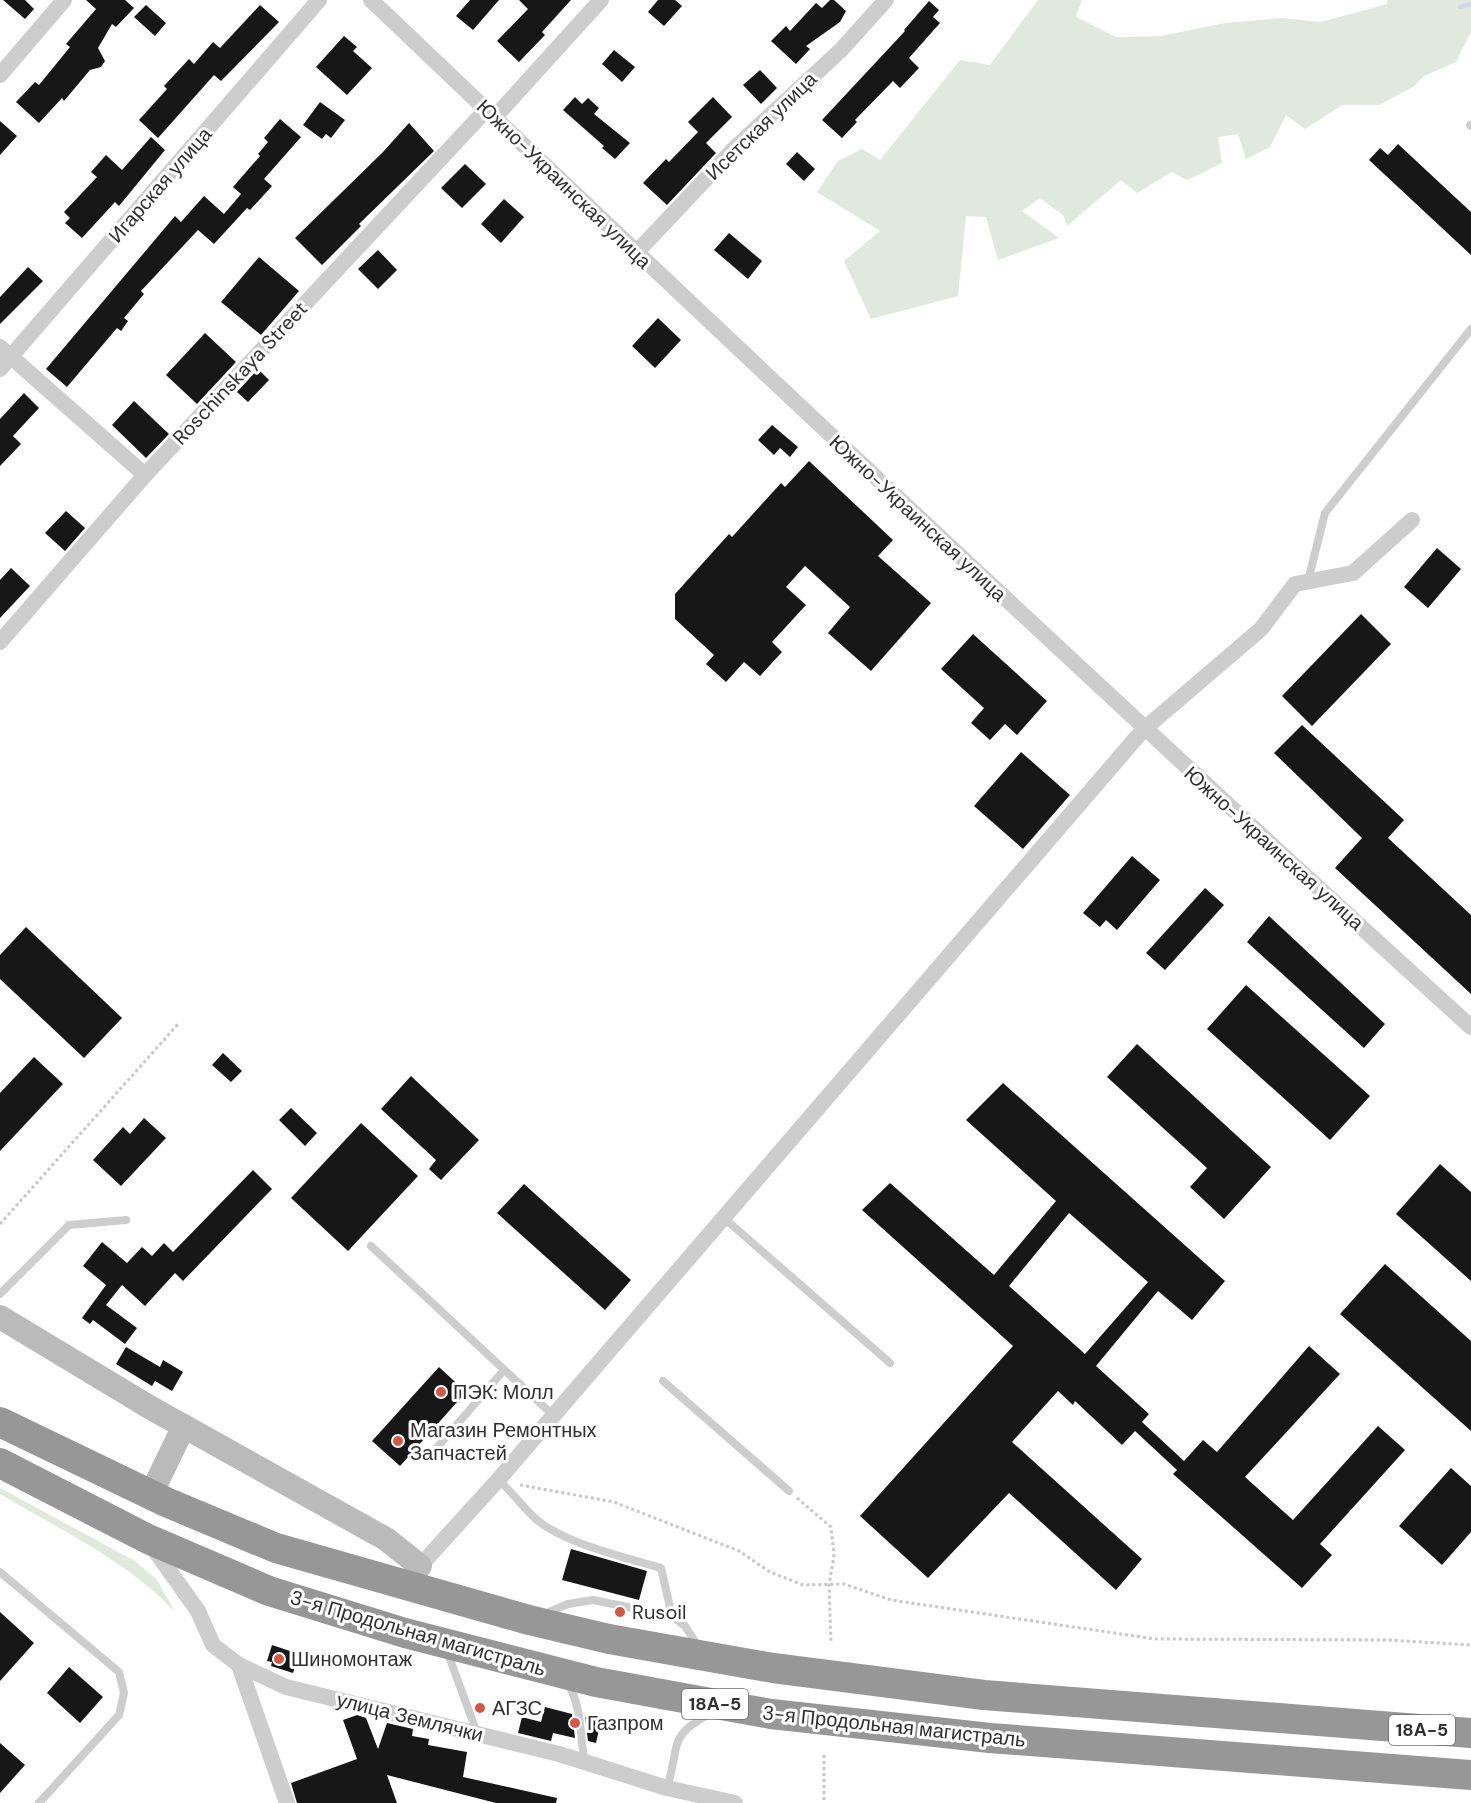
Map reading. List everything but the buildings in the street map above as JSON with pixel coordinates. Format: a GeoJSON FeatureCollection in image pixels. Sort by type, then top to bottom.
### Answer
{"type":"FeatureCollection","features":[{"type":"Feature","properties":{"kind":"highway","name":"3-я Продольная магистраль"},"geometry":{"type":"LineString","coordinates":[[0,1422],[151,1494],[276,1548],[529,1620],[609,1639],[773,1668],[984,1695],[1471,1733]]}},
{"type":"Feature","properties":{"kind":"highway","name":"3-я Продольная магистраль"},"geometry":{"type":"LineString","coordinates":[[0,1463],[148,1539],[269,1591],[443,1643],[596,1682],[771,1714],[990,1738],[1471,1775]]}},
{"type":"Feature","properties":{"kind":"highway"},"geometry":{"type":"LineString","coordinates":[[420,1566],[467,1603]]}},
{"type":"Feature","properties":{"kind":"street"},"geometry":{"type":"LineString","coordinates":[[0,75],[64,0]]}},
{"type":"Feature","properties":{"kind":"street","name":"Игарская улица"},"geometry":{"type":"LineString","coordinates":[[4,358],[319,0]]}},
{"type":"Feature","properties":{"kind":"street","name":"Южно-Украинская улица"},"geometry":{"type":"LineString","coordinates":[[371,0],[636,254],[1143,730],[1471,1028]]}},
{"type":"Feature","properties":{"kind":"street","name":"Roschinskaya Street"},"geometry":{"type":"LineString","coordinates":[[0,642],[144,475],[601,0]]}},
{"type":"Feature","properties":{"kind":"street","name":"Исетская улица"},"geometry":{"type":"LineString","coordinates":[[636,254],[735,148],[841,50],[886,0]]}},
{"type":"Feature","properties":{"kind":"street"},"geometry":{"type":"LineString","coordinates":[[4,358],[144,475]]}},
{"type":"Feature","properties":{"kind":"street"},"geometry":{"type":"LineString","coordinates":[[0,1317],[184,1426],[386,1539],[420,1566],[554,1416],[1143,730],[1261,628],[1295,584],[1353,573],[1412,520]]}},
{"type":"Feature","properties":{"kind":"street"},"geometry":{"type":"LineString","coordinates":[[151,1494],[184,1426]]}},
{"type":"Feature","properties":{"kind":"street","name":"улица Землячки"},"geometry":{"type":"LineString","coordinates":[[148,1539],[198,1611],[213,1645],[239,1665],[286,1687],[477,1733],[585,1762],[667,1788],[735,1803]]}},
{"type":"Feature","properties":{"kind":"street"},"geometry":{"type":"LineString","coordinates":[[239,1665],[287,1803]]}},
{"type":"Feature","properties":{"kind":"lane"},"geometry":{"type":"LineString","coordinates":[[1308,581],[1325,513],[1471,329]]}},
{"type":"Feature","properties":{"kind":"lane"},"geometry":{"type":"LineString","coordinates":[[724,1218],[890,1363]]}},
{"type":"Feature","properties":{"kind":"lane"},"geometry":{"type":"LineString","coordinates":[[0,1294],[69,1225],[126,1220]]}},
{"type":"Feature","properties":{"kind":"lane"},"geometry":{"type":"LineString","coordinates":[[371,1246],[554,1416]]}},
{"type":"Feature","properties":{"kind":"lane"},"geometry":{"type":"LineString","coordinates":[[429,1457],[504,1370]]}},
{"type":"Feature","properties":{"kind":"lane"},"geometry":{"type":"LineString","coordinates":[[663,1381],[789,1491]]}},
{"type":"Feature","properties":{"kind":"lane"},"geometry":{"type":"LineString","coordinates":[[498,1480],[515,1494],[538,1520],[567,1537],[597,1549],[661,1568],[672,1616]]}},
{"type":"Feature","properties":{"kind":"lane"},"geometry":{"type":"LineString","coordinates":[[0,1572],[119,1672],[124,1693],[119,1715],[39,1803]]}},
{"type":"Feature","properties":{"kind":"lane"},"geometry":{"type":"LineString","coordinates":[[529,1620],[568,1604],[592,1600],[672,1616],[685,1626],[704,1656]]}},
{"type":"Feature","properties":{"kind":"lane"},"geometry":{"type":"LineString","coordinates":[[443,1643],[477,1733]]}},
{"type":"Feature","properties":{"kind":"lane"},"geometry":{"type":"LineString","coordinates":[[561,1673],[569,1685],[582,1716],[581,1739],[585,1762]]}},
{"type":"Feature","properties":{"kind":"lane"},"geometry":{"type":"LineString","coordinates":[[667,1788],[679,1736],[694,1722],[724,1705]]}},
{"type":"Feature","properties":{"kind":"path"},"geometry":{"type":"LineString","coordinates":[[0,1224],[179,1023]]}},
{"type":"Feature","properties":{"kind":"path"},"geometry":{"type":"LineString","coordinates":[[498,1480],[614,1502],[739,1551],[770,1572],[803,1585],[844,1584],[891,1600],[1155,1639],[1388,1640],[1471,1645]]}},
{"type":"Feature","properties":{"kind":"path"},"geometry":{"type":"LineString","coordinates":[[789,1491],[831,1527],[834,1555],[829,1585],[831,1642]]}},
{"type":"Feature","properties":{"kind":"path"},"geometry":{"type":"LineString","coordinates":[[824,1755],[824,1803]]}},
{"type":"Feature","properties":{"kind":"shaded area"},"geometry":{"type":"Polygon","coordinates":[[[1038,0],[1082,0],[1076,17],[1116,37],[1161,36],[1225,23],[1282,18],[1321,22],[1387,4],[1388,0],[1471,0],[1471,32],[1456,62],[1424,76],[1413,87],[1379,105],[1342,105],[1305,129],[1286,115],[1270,147],[1246,159],[1238,134],[1218,137],[1222,163],[1187,180],[1172,172],[1137,193],[1121,180],[1067,226],[1063,215],[1040,198],[1022,211],[1059,238],[998,260],[986,217],[966,216],[958,296],[871,319],[844,261],[880,231],[817,192],[838,161],[862,149],[880,160],[960,60],[990,65],[1038,0]]]}},
{"type":"Feature","properties":{"kind":"shaded area"},"geometry":{"type":"Polygon","coordinates":[[[0,1488],[135,1561],[157,1580],[175,1612],[115,1562],[0,1494],[0,1488]]]}},
{"type":"Feature","properties":{"kind":"waterway"},"geometry":{"type":"LineString","coordinates":[[1460,7],[1471,4]]}},
{"type":"Feature","properties":{"kind":"place","name":"ПЭК: Молл"},"geometry":{"type":"Point","coordinates":[441,1392]}},
{"type":"Feature","properties":{"kind":"place","name":"Магазин Ремонтных Запчастей"},"geometry":{"type":"Point","coordinates":[398,1441]}},
{"type":"Feature","properties":{"kind":"place","name":"Rusoil"},"geometry":{"type":"Point","coordinates":[620,1612]}},
{"type":"Feature","properties":{"kind":"place","name":"Шиномонтаж"},"geometry":{"type":"Point","coordinates":[279,1659]}},
{"type":"Feature","properties":{"kind":"place","name":"АГЗС"},"geometry":{"type":"Point","coordinates":[480,1708]}},
{"type":"Feature","properties":{"kind":"place","name":"Газпром"},"geometry":{"type":"Point","coordinates":[575,1723]}}]}
